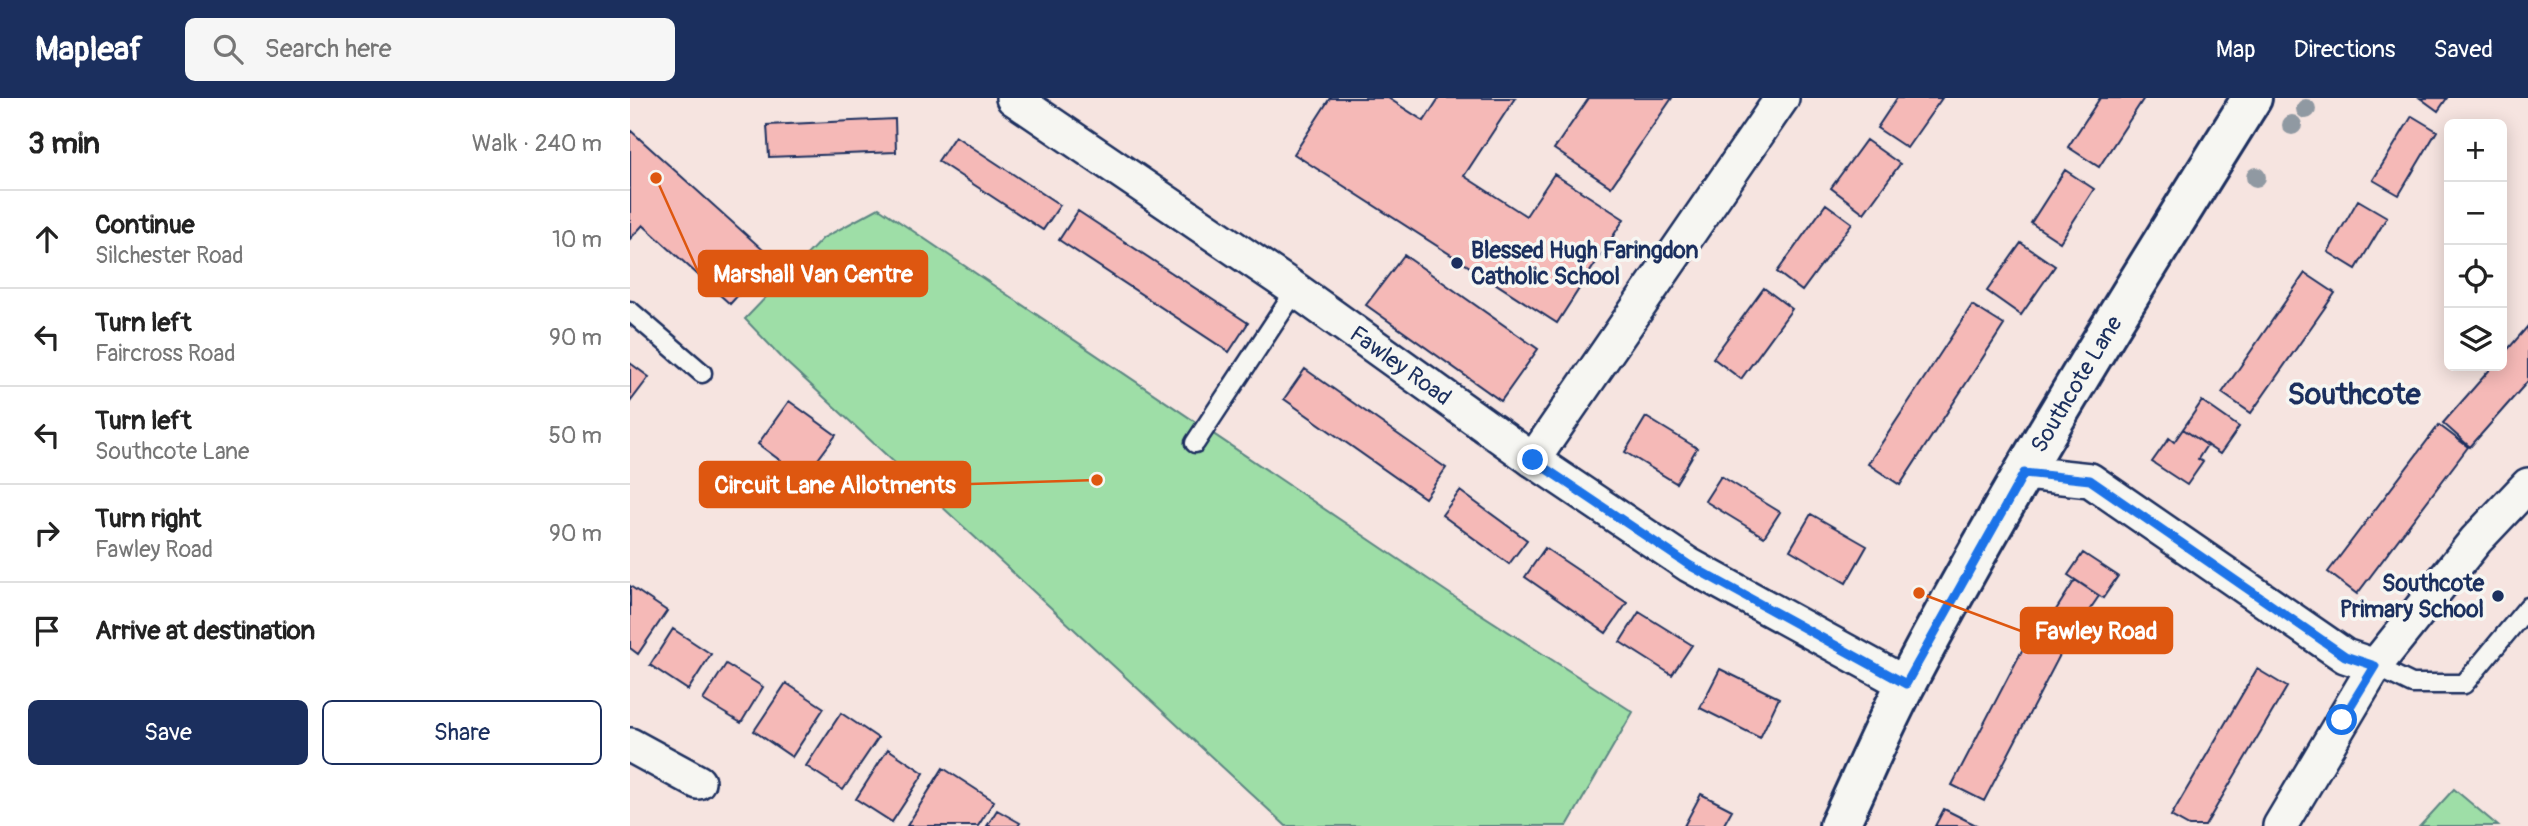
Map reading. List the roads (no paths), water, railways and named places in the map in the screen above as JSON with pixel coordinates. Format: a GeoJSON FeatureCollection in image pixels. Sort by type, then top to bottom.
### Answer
{"type":"FeatureCollection","features":[{"type":"Feature","properties":{"kind":"street","name":"Fawley Road"},"geometry":{"type":"LineString","coordinates":[[1013,98],[1296,290],[1533,460],[1689,565],[1906,684]]}},
{"type":"Feature","properties":{"kind":"street"},"geometry":{"type":"LineString","coordinates":[[1533,460],[1782,98]]}},
{"type":"Feature","properties":{"kind":"street","name":"Southcote Lane"},"geometry":{"type":"LineString","coordinates":[[1839,826],[1906,684],[2024,473],[2149,262],[2252,98]]}},
{"type":"Feature","properties":{"kind":"street"},"geometry":{"type":"LineString","coordinates":[[2024,473],[2090,480],[2345,656],[2375,666]]}},
{"type":"Feature","properties":{"kind":"street"},"geometry":{"type":"LineString","coordinates":[[2280,826],[2375,666],[2476,540],[2528,485]]}},
{"type":"Feature","properties":{"kind":"street"},"geometry":{"type":"LineString","coordinates":[[630,745],[698,782]]}},
{"type":"Feature","properties":{"kind":"lane"},"geometry":{"type":"LineString","coordinates":[[1195,443],[1296,290]]}},
{"type":"Feature","properties":{"kind":"lane"},"geometry":{"type":"LineString","coordinates":[[630,311],[702,373]]}},
{"type":"Feature","properties":{"kind":"lane"},"geometry":{"type":"LineString","coordinates":[[2375,666],[2412,684],[2464,684],[2528,607]]}},
{"type":"Feature","properties":{"kind":"place","name":"Marshall Van Centre"},"geometry":{"type":"Point","coordinates":[656,178]}},
{"type":"Feature","properties":{"kind":"place","name":"Blessed Hugh Faringdon Catholic School"},"geometry":{"type":"Point","coordinates":[1457,263]}},
{"type":"Feature","properties":{"kind":"place","name":"Circuit Lane Allotments"},"geometry":{"type":"Point","coordinates":[1097,480]}},
{"type":"Feature","properties":{"kind":"place","name":"Fawley Road"},"geometry":{"type":"Point","coordinates":[1919,593]}},
{"type":"Feature","properties":{"kind":"place","name":"Southcote Primary School"},"geometry":{"type":"Point","coordinates":[2498,596]}},
{"type":"Feature","properties":{"kind":"district","name":"Southcote"},"geometry":{"type":"Point","coordinates":[2354,394]}}]}
